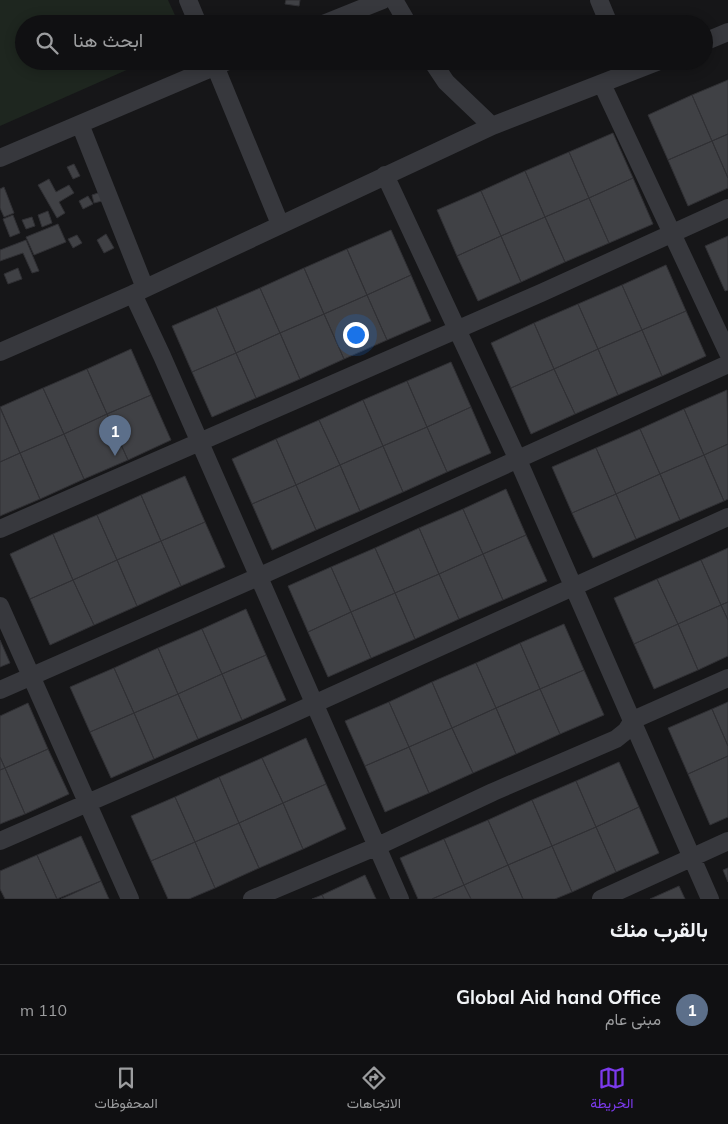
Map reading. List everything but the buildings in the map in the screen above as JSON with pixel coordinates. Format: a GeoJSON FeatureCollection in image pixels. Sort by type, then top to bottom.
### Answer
{"type":"FeatureCollection","features":[{"type":"Feature","properties":{"kind":"street"},"geometry":{"type":"LineString","coordinates":[[188,0],[194,15]]}},
{"type":"Feature","properties":{"kind":"street"},"geometry":{"type":"LineString","coordinates":[[346,15],[383,0]]}},
{"type":"Feature","properties":{"kind":"street"},"geometry":{"type":"LineString","coordinates":[[394,0],[403,15]]}},
{"type":"Feature","properties":{"kind":"street"},"geometry":{"type":"LineString","coordinates":[[599,0],[605,15]]}},
{"type":"Feature","properties":{"kind":"street"},"geometry":{"type":"LineString","coordinates":[[713,38],[728,32]]}},
{"type":"Feature","properties":{"kind":"street"},"geometry":{"type":"LineString","coordinates":[[0,158],[203,70]]}},
{"type":"Feature","properties":{"kind":"street"},"geometry":{"type":"LineString","coordinates":[[222,70],[280,224]]}},
{"type":"Feature","properties":{"kind":"street"},"geometry":{"type":"LineString","coordinates":[[438,70],[446,82],[492,126]]}},
{"type":"Feature","properties":{"kind":"street"},"geometry":{"type":"LineString","coordinates":[[0,352],[139,291],[385,174],[492,126],[602,84],[624,70]]}},
{"type":"Feature","properties":{"kind":"street"},"geometry":{"type":"LineString","coordinates":[[602,84],[673,232],[728,353]]}},
{"type":"Feature","properties":{"kind":"street"},"geometry":{"type":"LineString","coordinates":[[80,124],[162,356],[400,899]]}},
{"type":"Feature","properties":{"kind":"street"},"geometry":{"type":"LineString","coordinates":[[385,174],[518,460],[710,899]]}},
{"type":"Feature","properties":{"kind":"street"},"geometry":{"type":"LineString","coordinates":[[0,529],[456,330],[728,208]]}},
{"type":"Feature","properties":{"kind":"street"},"geometry":{"type":"LineString","coordinates":[[0,690],[258,577],[728,364]]}},
{"type":"Feature","properties":{"kind":"street"},"geometry":{"type":"LineString","coordinates":[[0,842],[728,517]]}},
{"type":"Feature","properties":{"kind":"street"},"geometry":{"type":"LineString","coordinates":[[0,606],[130,899]]}},
{"type":"Feature","properties":{"kind":"street"},"geometry":{"type":"LineString","coordinates":[[252,899],[378,846],[493,792],[616,739],[626,732],[633,720],[728,678]]}},
{"type":"Feature","properties":{"kind":"street"},"geometry":{"type":"LineString","coordinates":[[600,899],[728,842]]}},
{"type":"Feature","properties":{"kind":"shaded area"},"geometry":{"type":"Polygon","coordinates":[[[0,0],[168,0],[175,15],[15,15],[15,70],[127,70],[0,126],[0,0]]]}},
{"type":"Feature","properties":{"kind":"place","name":"Global Aid hand Office"},"geometry":{"type":"Point","coordinates":[115,456]}}]}
